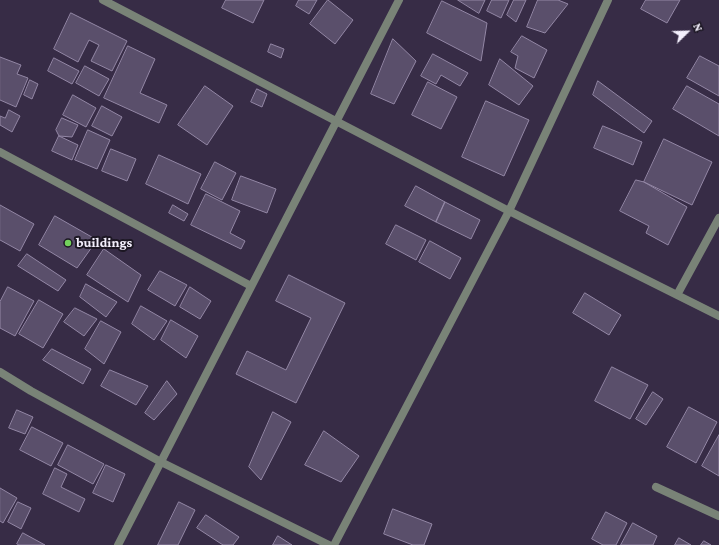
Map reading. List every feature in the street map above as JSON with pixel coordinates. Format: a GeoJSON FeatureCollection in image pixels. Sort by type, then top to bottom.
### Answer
{"type":"FeatureCollection","features":[{"type":"Feature","properties":{"kind":"street"},"geometry":{"type":"LineString","coordinates":[[103,0],[509,211],[719,316]]}},
{"type":"Feature","properties":{"kind":"street"},"geometry":{"type":"LineString","coordinates":[[118,545],[399,0]]}},
{"type":"Feature","properties":{"kind":"street"},"geometry":{"type":"LineString","coordinates":[[334,545],[509,211],[608,0]]}},
{"type":"Feature","properties":{"kind":"street"},"geometry":{"type":"LineString","coordinates":[[0,152],[251,286]]}},
{"type":"Feature","properties":{"kind":"street"},"geometry":{"type":"LineString","coordinates":[[678,295],[719,218]]}},
{"type":"Feature","properties":{"kind":"street"},"geometry":{"type":"LineString","coordinates":[[0,372],[30,391],[161,462],[328,545]]}},
{"type":"Feature","properties":{"kind":"street"},"geometry":{"type":"LineString","coordinates":[[656,487],[719,516]]}},
{"type":"Feature","properties":{"kind":"building"},"geometry":{"type":"Polygon","coordinates":[[[226,0],[264,0],[253,23],[222,8],[226,0]]]}},
{"type":"Feature","properties":{"kind":"building"},"geometry":{"type":"Polygon","coordinates":[[[299,0],[317,0],[309,14],[296,6],[299,0]]]}},
{"type":"Feature","properties":{"kind":"building"},"geometry":{"type":"Polygon","coordinates":[[[328,0],[353,20],[335,44],[310,24],[328,0]]]}},
{"type":"Feature","properties":{"kind":"building"},"geometry":{"type":"Polygon","coordinates":[[[458,0],[485,0],[479,13],[458,0]]]}},
{"type":"Feature","properties":{"kind":"building"},"geometry":{"type":"Polygon","coordinates":[[[492,0],[509,0],[501,18],[487,11],[492,0]]]}},
{"type":"Feature","properties":{"kind":"building"},"geometry":{"type":"Polygon","coordinates":[[[514,0],[526,0],[516,22],[507,15],[514,0]]]}},
{"type":"Feature","properties":{"kind":"building"},"geometry":{"type":"Polygon","coordinates":[[[538,0],[558,0],[568,4],[545,33],[527,27],[538,0]]]}},
{"type":"Feature","properties":{"kind":"building"},"geometry":{"type":"Polygon","coordinates":[[[646,0],[680,0],[667,23],[641,9],[646,0]]]}},
{"type":"Feature","properties":{"kind":"building"},"geometry":{"type":"Polygon","coordinates":[[[442,1],[487,23],[481,61],[427,33],[442,1]]]}},
{"type":"Feature","properties":{"kind":"building"},"geometry":{"type":"Polygon","coordinates":[[[71,13],[127,41],[112,71],[91,61],[99,45],[89,40],[78,62],[54,49],[71,13]]]}},
{"type":"Feature","properties":{"kind":"building"},"geometry":{"type":"Polygon","coordinates":[[[522,36],[547,50],[534,78],[515,68],[518,56],[511,52],[522,36]]]}},
{"type":"Feature","properties":{"kind":"building"},"geometry":{"type":"Polygon","coordinates":[[[393,39],[416,61],[394,104],[371,94],[393,39]]]}},
{"type":"Feature","properties":{"kind":"building"},"geometry":{"type":"Polygon","coordinates":[[[271,44],[284,49],[281,58],[268,52],[271,44]]]}},
{"type":"Feature","properties":{"kind":"building"},"geometry":{"type":"Polygon","coordinates":[[[128,46],[155,59],[140,93],[167,105],[159,123],[104,98],[128,46]]]}},
{"type":"Feature","properties":{"kind":"building"},"geometry":{"type":"Polygon","coordinates":[[[433,54],[468,73],[460,86],[441,75],[436,84],[421,76],[433,54]]]}},
{"type":"Feature","properties":{"kind":"building"},"geometry":{"type":"Polygon","coordinates":[[[700,56],[719,66],[719,96],[687,78],[700,56]]]}},
{"type":"Feature","properties":{"kind":"building"},"geometry":{"type":"Polygon","coordinates":[[[0,57],[21,65],[17,74],[28,78],[16,107],[0,100],[0,57]]]}},
{"type":"Feature","properties":{"kind":"building"},"geometry":{"type":"Polygon","coordinates":[[[54,58],[79,71],[72,84],[48,71],[54,58]]]}},
{"type":"Feature","properties":{"kind":"building"},"geometry":{"type":"Polygon","coordinates":[[[500,59],[533,86],[519,105],[489,85],[500,59]]]}},
{"type":"Feature","properties":{"kind":"building"},"geometry":{"type":"Polygon","coordinates":[[[85,66],[109,79],[99,96],[76,83],[85,66]]]}},
{"type":"Feature","properties":{"kind":"building"},"geometry":{"type":"Polygon","coordinates":[[[30,80],[38,84],[32,99],[24,95],[30,80]]]}},
{"type":"Feature","properties":{"kind":"building"},"geometry":{"type":"Polygon","coordinates":[[[598,81],[652,121],[644,133],[593,95],[598,81]]]}},
{"type":"Feature","properties":{"kind":"building"},"geometry":{"type":"Polygon","coordinates":[[[428,82],[457,97],[441,129],[412,115],[428,82]]]}},
{"type":"Feature","properties":{"kind":"building"},"geometry":{"type":"Polygon","coordinates":[[[205,86],[233,106],[207,145],[178,125],[205,86]]]}},
{"type":"Feature","properties":{"kind":"building"},"geometry":{"type":"Polygon","coordinates":[[[687,86],[719,104],[719,136],[673,109],[687,86]]]}},
{"type":"Feature","properties":{"kind":"building"},"geometry":{"type":"Polygon","coordinates":[[[257,89],[267,94],[262,107],[251,102],[257,89]]]}},
{"type":"Feature","properties":{"kind":"building"},"geometry":{"type":"Polygon","coordinates":[[[73,95],[96,108],[86,127],[63,115],[73,95]]]}},
{"type":"Feature","properties":{"kind":"building"},"geometry":{"type":"Polygon","coordinates":[[[486,101],[529,120],[504,176],[462,157],[486,101]]]}},
{"type":"Feature","properties":{"kind":"building"},"geometry":{"type":"Polygon","coordinates":[[[102,106],[122,117],[112,136],[92,126],[102,106]]]}},
{"type":"Feature","properties":{"kind":"building"},"geometry":{"type":"Polygon","coordinates":[[[9,110],[20,116],[12,132],[0,125],[0,116],[5,118],[9,110]]]}},
{"type":"Feature","properties":{"kind":"building"},"geometry":{"type":"Polygon","coordinates":[[[62,118],[78,125],[72,137],[59,136],[56,130],[62,118]]]}},
{"type":"Feature","properties":{"kind":"building"},"geometry":{"type":"Polygon","coordinates":[[[603,126],[642,142],[633,165],[594,148],[603,126]]]}},
{"type":"Feature","properties":{"kind":"building"},"geometry":{"type":"Polygon","coordinates":[[[88,130],[110,140],[97,169],[75,160],[88,130]]]}},
{"type":"Feature","properties":{"kind":"building"},"geometry":{"type":"Polygon","coordinates":[[[59,136],[78,145],[72,160],[52,151],[59,136]]]}},
{"type":"Feature","properties":{"kind":"building"},"geometry":{"type":"Polygon","coordinates":[[[664,139],[712,162],[692,205],[644,182],[664,139]]]}},
{"type":"Feature","properties":{"kind":"building"},"geometry":{"type":"Polygon","coordinates":[[[111,149],[136,159],[127,181],[102,171],[111,149]]]}},
{"type":"Feature","properties":{"kind":"building"},"geometry":{"type":"Polygon","coordinates":[[[159,155],[201,174],[188,204],[146,184],[159,155]]]}},
{"type":"Feature","properties":{"kind":"building"},"geometry":{"type":"Polygon","coordinates":[[[215,162],[236,173],[222,200],[201,189],[215,162]]]}},
{"type":"Feature","properties":{"kind":"building"},"geometry":{"type":"Polygon","coordinates":[[[241,176],[276,189],[267,213],[232,200],[241,176]]]}},
{"type":"Feature","properties":{"kind":"building"},"geometry":{"type":"Polygon","coordinates":[[[636,180],[644,182],[687,207],[668,245],[646,233],[649,226],[620,211],[636,180]]]}},
{"type":"Feature","properties":{"kind":"building"},"geometry":{"type":"Polygon","coordinates":[[[416,186],[445,202],[436,222],[405,206],[416,186]]]}},
{"type":"Feature","properties":{"kind":"building"},"geometry":{"type":"Polygon","coordinates":[[[206,194],[240,211],[230,233],[245,241],[241,249],[191,225],[206,194]]]}},
{"type":"Feature","properties":{"kind":"building"},"geometry":{"type":"Polygon","coordinates":[[[445,202],[480,220],[471,239],[436,222],[445,202]]]}},
{"type":"Feature","properties":{"kind":"building"},"geometry":{"type":"Polygon","coordinates":[[[0,205],[34,224],[20,251],[0,240],[0,205]]]}},
{"type":"Feature","properties":{"kind":"building"},"geometry":{"type":"Polygon","coordinates":[[[173,205],[188,214],[184,221],[169,213],[173,205]]]}},
{"type":"Feature","properties":{"kind":"building","name":"buildings"},"geometry":{"type":"Polygon","coordinates":[[[55,216],[97,240],[77,268],[39,245],[55,216]]]}},
{"type":"Feature","properties":{"kind":"building"},"geometry":{"type":"Polygon","coordinates":[[[396,225],[426,240],[416,260],[386,244],[396,225]]]}},
{"type":"Feature","properties":{"kind":"building"},"geometry":{"type":"Polygon","coordinates":[[[430,241],[461,258],[450,279],[419,262],[430,241]]]}},
{"type":"Feature","properties":{"kind":"building","name":"buildings"},"geometry":{"type":"Polygon","coordinates":[[[104,249],[141,275],[128,302],[87,275],[104,249]]]}},
{"type":"Feature","properties":{"kind":"building","name":"buildings"},"geometry":{"type":"Polygon","coordinates":[[[27,254],[66,280],[58,291],[18,266],[27,254]]]}},
{"type":"Feature","properties":{"kind":"building","name":"buildings"},"geometry":{"type":"Polygon","coordinates":[[[160,271],[187,285],[175,306],[148,290],[160,271]]]}},
{"type":"Feature","properties":{"kind":"building"},"geometry":{"type":"Polygon","coordinates":[[[289,275],[345,303],[296,403],[236,374],[247,351],[286,370],[311,318],[276,301],[289,275]]]}},
{"type":"Feature","properties":{"kind":"building","name":"buildings"},"geometry":{"type":"Polygon","coordinates":[[[86,284],[117,302],[106,317],[80,297],[86,284]]]}},
{"type":"Feature","properties":{"kind":"building"},"geometry":{"type":"Polygon","coordinates":[[[8,287],[34,301],[15,336],[0,328],[0,302],[8,287]]]}},
{"type":"Feature","properties":{"kind":"building"},"geometry":{"type":"Polygon","coordinates":[[[190,287],[211,301],[200,319],[180,307],[190,287]]]}},
{"type":"Feature","properties":{"kind":"building"},"geometry":{"type":"Polygon","coordinates":[[[585,293],[621,315],[609,335],[573,313],[585,293]]]}},
{"type":"Feature","properties":{"kind":"building"},"geometry":{"type":"Polygon","coordinates":[[[39,300],[63,314],[43,348],[19,334],[39,300]]]}},
{"type":"Feature","properties":{"kind":"building"},"geometry":{"type":"Polygon","coordinates":[[[141,306],[167,321],[154,340],[132,324],[141,306]]]}},
{"type":"Feature","properties":{"kind":"building"},"geometry":{"type":"Polygon","coordinates":[[[75,308],[97,319],[84,336],[64,322],[75,308]]]}},
{"type":"Feature","properties":{"kind":"building"},"geometry":{"type":"Polygon","coordinates":[[[171,320],[198,336],[186,358],[161,340],[171,320]]]}},
{"type":"Feature","properties":{"kind":"building"},"geometry":{"type":"Polygon","coordinates":[[[101,321],[121,332],[104,364],[85,349],[101,321]]]}},
{"type":"Feature","properties":{"kind":"building"},"geometry":{"type":"Polygon","coordinates":[[[52,349],[91,369],[83,384],[43,360],[52,349]]]}},
{"type":"Feature","properties":{"kind":"building"},"geometry":{"type":"Polygon","coordinates":[[[612,367],[648,385],[630,419],[595,401],[612,367]]]}},
{"type":"Feature","properties":{"kind":"building"},"geometry":{"type":"Polygon","coordinates":[[[110,370],[148,386],[136,405],[101,386],[110,370]]]}},
{"type":"Feature","properties":{"kind":"building"},"geometry":{"type":"Polygon","coordinates":[[[167,381],[177,394],[154,420],[145,413],[167,381]]]}},
{"type":"Feature","properties":{"kind":"building"},"geometry":{"type":"Polygon","coordinates":[[[653,392],[663,399],[646,425],[636,419],[653,392]]]}},
{"type":"Feature","properties":{"kind":"building"},"geometry":{"type":"Polygon","coordinates":[[[689,407],[717,422],[696,463],[667,447],[689,407]]]}},
{"type":"Feature","properties":{"kind":"building"},"geometry":{"type":"Polygon","coordinates":[[[17,410],[33,417],[25,434],[9,428],[17,410]]]}},
{"type":"Feature","properties":{"kind":"building"},"geometry":{"type":"Polygon","coordinates":[[[273,412],[291,422],[261,480],[249,467],[273,412]]]}},
{"type":"Feature","properties":{"kind":"building"},"geometry":{"type":"Polygon","coordinates":[[[32,427],[63,443],[51,466],[20,450],[32,427]]]}},
{"type":"Feature","properties":{"kind":"building"},"geometry":{"type":"Polygon","coordinates":[[[324,431],[359,456],[341,482],[305,465],[324,431]]]}},
{"type":"Feature","properties":{"kind":"building"},"geometry":{"type":"Polygon","coordinates":[[[719,435],[719,476],[702,466],[719,435]]]}},
{"type":"Feature","properties":{"kind":"building"},"geometry":{"type":"Polygon","coordinates":[[[68,445],[104,464],[93,484],[58,465],[68,445]]]}},
{"type":"Feature","properties":{"kind":"building"},"geometry":{"type":"Polygon","coordinates":[[[106,465],[125,474],[113,502],[93,493],[106,465]]]}},
{"type":"Feature","properties":{"kind":"building"},"geometry":{"type":"Polygon","coordinates":[[[55,468],[67,474],[61,487],[85,499],[79,512],[43,494],[55,468]]]}},
{"type":"Feature","properties":{"kind":"building"},"geometry":{"type":"Polygon","coordinates":[[[0,488],[17,498],[3,523],[0,521],[0,488]]]}},
{"type":"Feature","properties":{"kind":"building"},"geometry":{"type":"Polygon","coordinates":[[[18,502],[31,508],[21,529],[8,522],[18,502]]]}},
{"type":"Feature","properties":{"kind":"building"},"geometry":{"type":"Polygon","coordinates":[[[179,502],[195,510],[178,545],[158,545],[179,502]]]}},
{"type":"Feature","properties":{"kind":"building"},"geometry":{"type":"Polygon","coordinates":[[[393,509],[432,524],[424,545],[413,545],[384,534],[393,509]]]}},
{"type":"Feature","properties":{"kind":"building"},"geometry":{"type":"Polygon","coordinates":[[[606,512],[627,523],[616,545],[603,545],[592,539],[606,512]]]}},
{"type":"Feature","properties":{"kind":"building"},"geometry":{"type":"Polygon","coordinates":[[[206,515],[239,537],[233,545],[223,545],[197,528],[206,515]]]}},
{"type":"Feature","properties":{"kind":"building"},"geometry":{"type":"Polygon","coordinates":[[[633,523],[657,536],[653,545],[621,545],[633,523]]]}},
{"type":"Feature","properties":{"kind":"building"},"geometry":{"type":"Polygon","coordinates":[[[23,533],[45,545],[17,544],[23,533]]]}},
{"type":"Feature","properties":{"kind":"building"},"geometry":{"type":"Polygon","coordinates":[[[278,536],[292,545],[273,545],[278,536]]]}},
{"type":"Feature","properties":{"kind":"building"},"geometry":{"type":"Polygon","coordinates":[[[679,538],[691,545],[675,545],[679,538]]]}},
{"type":"Feature","properties":{"kind":"building"},"geometry":{"type":"Polygon","coordinates":[[[704,541],[711,545],[701,545],[704,541]]]}},
{"type":"Feature","properties":{"kind":"place","name":"buildings"},"geometry":{"type":"Point","coordinates":[68,243]}}]}
